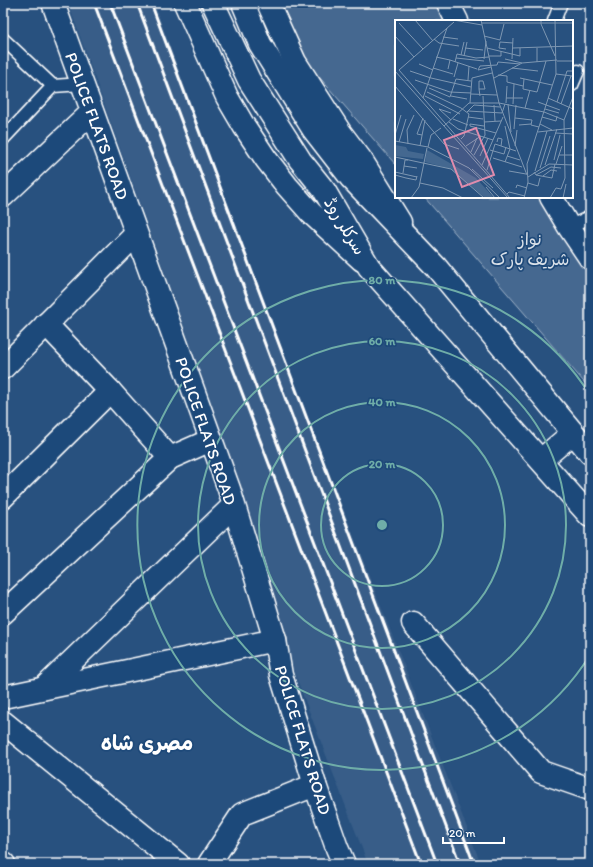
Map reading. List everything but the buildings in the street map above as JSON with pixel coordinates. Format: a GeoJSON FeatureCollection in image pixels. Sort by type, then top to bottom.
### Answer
{"type":"FeatureCollection","features":[{"type":"Feature","properties":{"kind":"street","name":"POLICE FLATS ROAD"},"geometry":{"type":"LineString","coordinates":[[53,3],[229,489],[274,640],[281,675],[315,785],[344,864]]}},
{"type":"Feature","properties":{"kind":"street"},"geometry":{"type":"LineString","coordinates":[[185,3],[227,97],[266,159],[311,213],[369,267]]}},
{"type":"Feature","properties":{"kind":"street","name":"سرکلر روڈ"},"geometry":{"type":"LineString","coordinates":[[213,3],[249,80],[300,160],[324,190],[369,267],[590,516]]}},
{"type":"Feature","properties":{"kind":"street","name":"سرکلر روڈ"},"geometry":{"type":"LineString","coordinates":[[242,3],[260,44],[313,129],[351,178],[436,267],[590,453]]}},
{"type":"Feature","properties":{"kind":"street"},"geometry":{"type":"LineString","coordinates":[[268,3],[295,62],[340,132],[362,161],[414,244]]}},
{"type":"Feature","properties":{"kind":"street"},"geometry":{"type":"LineString","coordinates":[[448,3],[456,20]]}},
{"type":"Feature","properties":{"kind":"street"},"geometry":{"type":"LineString","coordinates":[[3,196],[92,112]]}},
{"type":"Feature","properties":{"kind":"street"},"geometry":{"type":"LineString","coordinates":[[552,198],[590,258]]}},
{"type":"Feature","properties":{"kind":"street"},"geometry":{"type":"LineString","coordinates":[[3,368],[136,234]]}},
{"type":"Feature","properties":{"kind":"street"},"geometry":{"type":"LineString","coordinates":[[46,324],[110,391],[170,458]]}},
{"type":"Feature","properties":{"kind":"street"},"geometry":{"type":"LineString","coordinates":[[3,497],[110,391]]}},
{"type":"Feature","properties":{"kind":"street"},"geometry":{"type":"LineString","coordinates":[[541,460],[573,433]]}},
{"type":"Feature","properties":{"kind":"street"},"geometry":{"type":"LineString","coordinates":[[3,613],[170,458],[211,440]]}},
{"type":"Feature","properties":{"kind":"street"},"geometry":{"type":"LineString","coordinates":[[44,688],[233,506]]}},
{"type":"Feature","properties":{"kind":"street"},"geometry":{"type":"LineString","coordinates":[[413,624],[541,772],[590,789]]}},
{"type":"Feature","properties":{"kind":"street"},"geometry":{"type":"LineString","coordinates":[[3,697],[274,640]]}},
{"type":"Feature","properties":{"kind":"street"},"geometry":{"type":"LineString","coordinates":[[3,722],[178,864]]}},
{"type":"Feature","properties":{"kind":"street"},"geometry":{"type":"LineString","coordinates":[[209,864],[242,814],[315,785]]}},
{"type":"Feature","properties":{"kind":"lane"},"geometry":{"type":"LineString","coordinates":[[554,20],[561,3]]}},
{"type":"Feature","properties":{"kind":"lane"},"geometry":{"type":"LineString","coordinates":[[3,39],[53,86]]}},
{"type":"Feature","properties":{"kind":"lane"},"geometry":{"type":"LineString","coordinates":[[573,83],[578,71]]}},
{"type":"Feature","properties":{"kind":"lane"},"geometry":{"type":"LineString","coordinates":[[3,139],[53,86],[82,84]]}},
{"type":"Feature","properties":{"kind":"lane"},"geometry":{"type":"LineString","coordinates":[[569,227],[590,217]]}},
{"type":"Feature","properties":{"kind":"shaded area"},"geometry":{"type":"Polygon","coordinates":[[[68,3],[154,3],[277,338],[481,864],[368,864],[282,641],[214,412],[68,3]]]}},
{"type":"Feature","properties":{"kind":"green space"},"geometry":{"type":"Polygon","coordinates":[[[278,3],[440,3],[448,20],[395,20],[395,164],[307,63],[278,3]]]}},
{"type":"Feature","properties":{"kind":"green space","name":"نواز شریف پارک"},"geometry":{"type":"Polygon","coordinates":[[[425,198],[551,198],[590,254],[590,389],[425,198]]]}},
{"type":"Feature","properties":{"kind":"railway"},"geometry":{"type":"LineString","coordinates":[[94,3],[421,864]]}},
{"type":"Feature","properties":{"kind":"railway"},"geometry":{"type":"LineString","coordinates":[[110,3],[437,864]]}},
{"type":"Feature","properties":{"kind":"railway"},"geometry":{"type":"LineString","coordinates":[[137,3],[460,864]]}},
{"type":"Feature","properties":{"kind":"railway"},"geometry":{"type":"LineString","coordinates":[[151,3],[474,864]]}},
{"type":"Feature","properties":{"kind":"district","name":"مصری شاہ"},"geometry":{"type":"Point","coordinates":[147,742]}}]}
